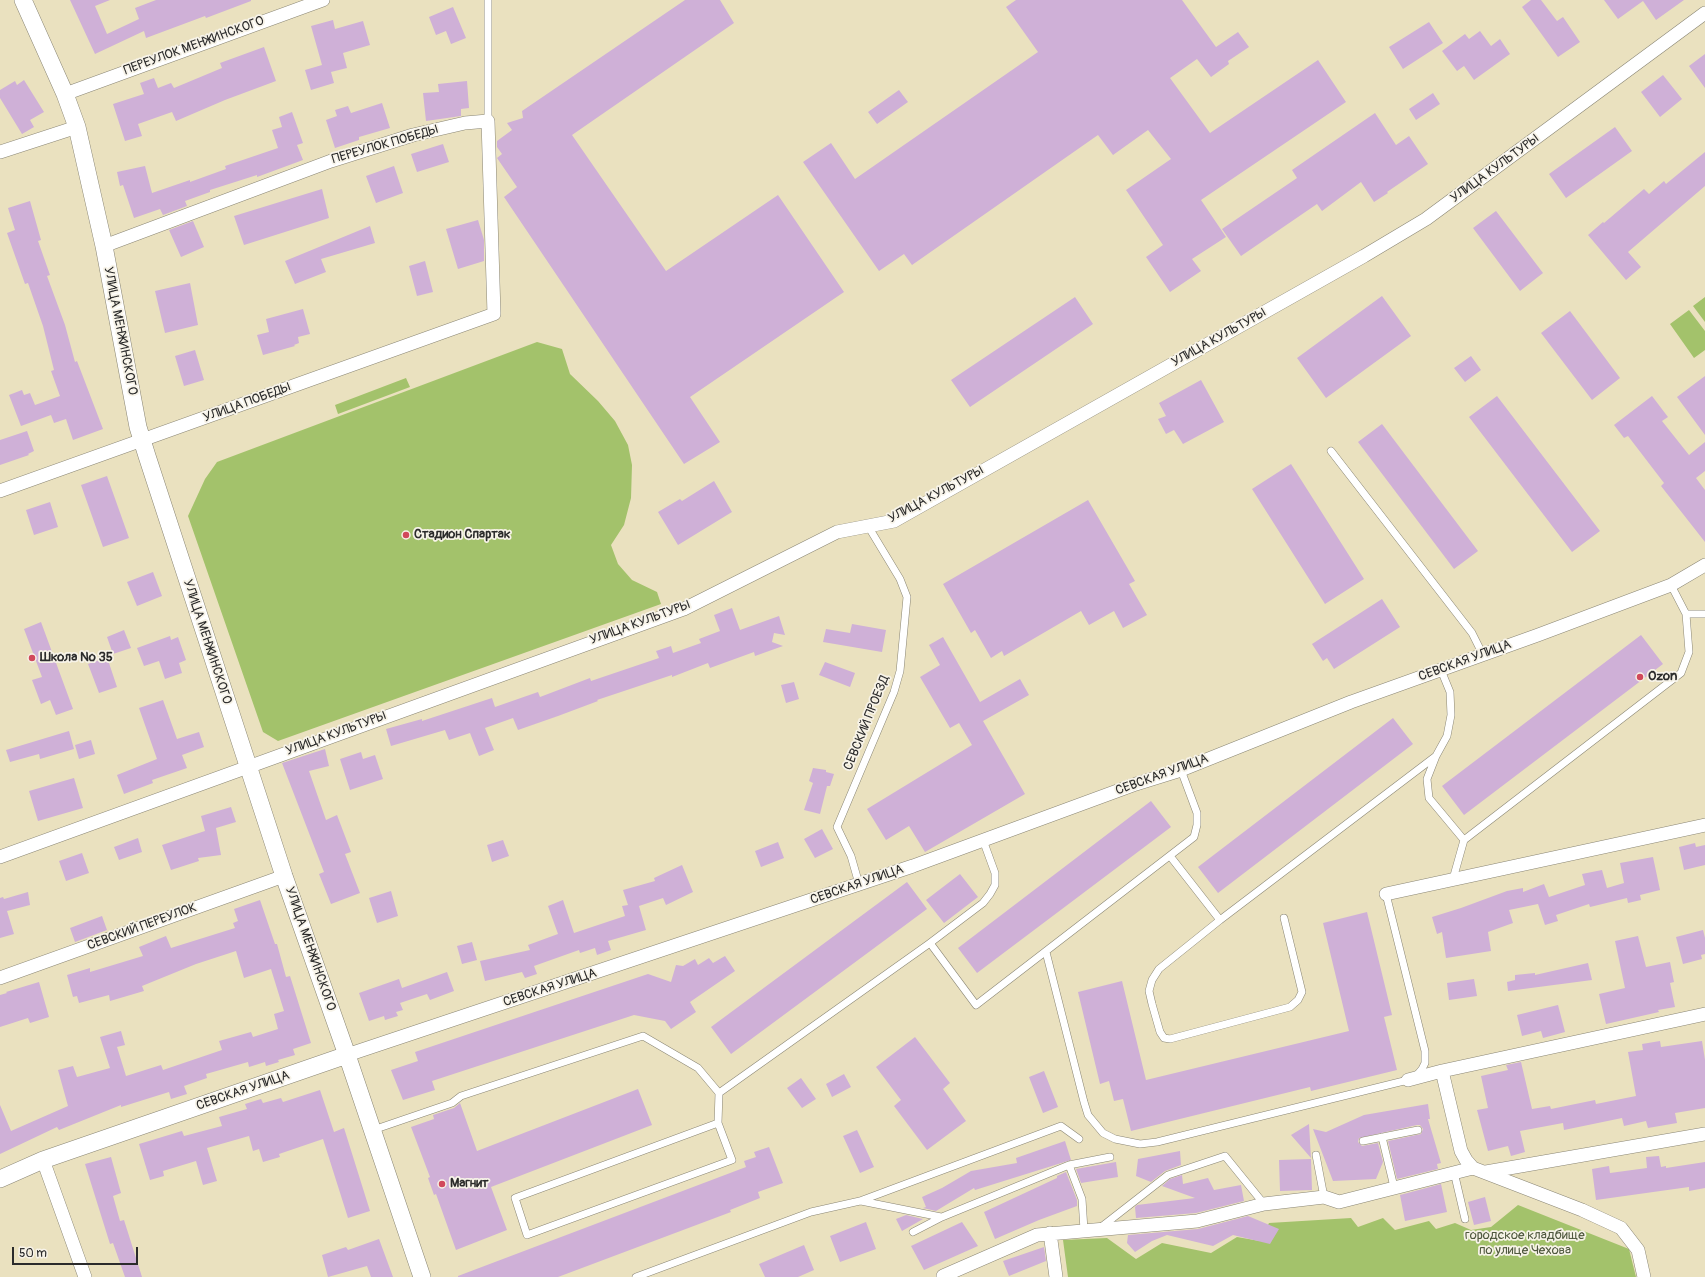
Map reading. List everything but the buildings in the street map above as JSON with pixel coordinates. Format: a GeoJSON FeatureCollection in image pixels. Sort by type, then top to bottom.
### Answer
{"type":"FeatureCollection","features":[{"type":"Feature","properties":{"kind":"street","name":"УЛИЦА МЕНЖИНСКОГО"},"geometry":{"type":"LineString","coordinates":[[22,0],[65,94],[76,128],[104,246],[142,441],[284,876],[373,1130],[422,1277]]}},
{"type":"Feature","properties":{"kind":"street","name":"ПЕРЕУЛОК МЕНЖИНСКОГО"},"geometry":{"type":"LineString","coordinates":[[65,94],[323,0]]}},
{"type":"Feature","properties":{"kind":"street","name":"УЛИЦА КУЛЬТУРЫ"},"geometry":{"type":"LineString","coordinates":[[0,857],[684,608],[837,532],[894,521],[1426,220],[1705,13]]}},
{"type":"Feature","properties":{"kind":"street","name":"ПЕРЕУЛОК ПОБЕДЫ"},"geometry":{"type":"LineString","coordinates":[[104,246],[331,161],[412,135],[465,123],[488,122]]}},
{"type":"Feature","properties":{"kind":"street","name":"УЛИЦА ПОБЕДЫ"},"geometry":{"type":"LineString","coordinates":[[0,491],[494,314],[488,122]]}},
{"type":"Feature","properties":{"kind":"street"},"geometry":{"type":"LineString","coordinates":[[0,152],[76,128]]}},
{"type":"Feature","properties":{"kind":"street","name":"СЕВСКАЯ УЛИЦА"},"geometry":{"type":"LineString","coordinates":[[0,1179],[43,1160],[347,1055],[859,884],[1181,770],[1351,702],[1671,585],[1705,565]]}},
{"type":"Feature","properties":{"kind":"street"},"geometry":{"type":"LineString","coordinates":[[1386,894],[1705,825]]}},
{"type":"Feature","properties":{"kind":"street","name":"СЕВСКИЙ ПЕРЕУЛОК"},"geometry":{"type":"LineString","coordinates":[[0,978],[284,876]]}},
{"type":"Feature","properties":{"kind":"street"},"geometry":{"type":"LineString","coordinates":[[1408,1080],[1442,1071],[1705,1014]]}},
{"type":"Feature","properties":{"kind":"street"},"geometry":{"type":"LineString","coordinates":[[1442,1071],[1461,1151],[1473,1168]]}},
{"type":"Feature","properties":{"kind":"street"},"geometry":{"type":"LineString","coordinates":[[1486,1172],[1705,1134]]}},
{"type":"Feature","properties":{"kind":"street"},"geometry":{"type":"LineString","coordinates":[[43,1160],[85,1277]]}},
{"type":"Feature","properties":{"kind":"street"},"geometry":{"type":"LineString","coordinates":[[943,1276],[1037,1235],[1197,1221],[1264,1204],[1324,1197],[1339,1202],[1473,1168],[1582,1210],[1621,1228],[1638,1250],[1644,1277]]}},
{"type":"Feature","properties":{"kind":"street"},"geometry":{"type":"LineString","coordinates":[[1050,1233],[1056,1277]]}},
{"type":"Feature","properties":{"kind":"lane"},"geometry":{"type":"LineString","coordinates":[[488,0],[488,122]]}},
{"type":"Feature","properties":{"kind":"lane"},"geometry":{"type":"LineString","coordinates":[[1331,451],[1472,633],[1483,654]]}},
{"type":"Feature","properties":{"kind":"lane","name":"СЕВСКИЙ ПРОЕЗД"},"geometry":{"type":"LineString","coordinates":[[859,884],[851,856],[837,827],[894,692],[900,671],[907,597],[900,579],[868,526]]}},
{"type":"Feature","properties":{"kind":"lane"},"geometry":{"type":"LineString","coordinates":[[1453,879],[1464,840],[1681,673],[1689,652],[1686,614],[1671,585]]}},
{"type":"Feature","properties":{"kind":"lane"},"geometry":{"type":"LineString","coordinates":[[1686,614],[1705,614]]}},
{"type":"Feature","properties":{"kind":"lane"},"geometry":{"type":"LineString","coordinates":[[1441,670],[1450,692],[1451,715],[1447,736],[1436,756],[1427,779],[1429,798],[1464,840]]}},
{"type":"Feature","properties":{"kind":"lane"},"geometry":{"type":"LineString","coordinates":[[1284,918],[1302,992],[1298,1000],[1290,1007],[1170,1039],[1164,1038],[1160,1032],[1150,991],[1152,980],[1159,969],[1220,920],[1436,756]]}},
{"type":"Feature","properties":{"kind":"lane"},"geometry":{"type":"LineString","coordinates":[[930,943],[976,1005],[1194,837],[1197,825],[1197,813],[1181,770]]}},
{"type":"Feature","properties":{"kind":"lane"},"geometry":{"type":"LineString","coordinates":[[720,1093],[930,943],[983,903],[995,885],[995,873],[983,840]]}},
{"type":"Feature","properties":{"kind":"lane"},"geometry":{"type":"LineString","coordinates":[[1170,856],[1220,920]]}},
{"type":"Feature","properties":{"kind":"lane"},"geometry":{"type":"LineString","coordinates":[[1046,952],[1088,1115],[1103,1133],[1115,1139],[1140,1144],[1157,1142],[1408,1080],[1416,1076],[1422,1070],[1425,1062],[1425,1051],[1386,894]]}},
{"type":"Feature","properties":{"kind":"lane"},"geometry":{"type":"LineString","coordinates":[[373,1130],[452,1103],[461,1096],[643,1036],[698,1068],[720,1093],[718,1123],[732,1160],[527,1235],[515,1198],[718,1123]]}},
{"type":"Feature","properties":{"kind":"lane"},"geometry":{"type":"LineString","coordinates":[[636,1277],[811,1212],[860,1201],[1061,1126],[1079,1139]]}},
{"type":"Feature","properties":{"kind":"lane"},"geometry":{"type":"LineString","coordinates":[[1363,1141],[1418,1130]]}},
{"type":"Feature","properties":{"kind":"lane"},"geometry":{"type":"LineString","coordinates":[[1382,1137],[1394,1187]]}},
{"type":"Feature","properties":{"kind":"lane"},"geometry":{"type":"LineString","coordinates":[[1316,1155],[1324,1197]]}},
{"type":"Feature","properties":{"kind":"lane"},"geometry":{"type":"LineString","coordinates":[[1099,1229],[1168,1175],[1225,1156],[1264,1204]]}},
{"type":"Feature","properties":{"kind":"lane"},"geometry":{"type":"LineString","coordinates":[[913,1232],[942,1218],[1069,1165],[1110,1158]]}},
{"type":"Feature","properties":{"kind":"lane"},"geometry":{"type":"LineString","coordinates":[[1069,1165],[1082,1199],[1084,1230]]}},
{"type":"Feature","properties":{"kind":"lane"},"geometry":{"type":"LineString","coordinates":[[1454,1172],[1465,1219]]}},
{"type":"Feature","properties":{"kind":"lane"},"geometry":{"type":"LineString","coordinates":[[860,1201],[942,1218]]}},
{"type":"Feature","properties":{"kind":"green space"},"geometry":{"type":"Polygon","coordinates":[[[1705,297],[1705,322],[1693,306],[1705,297]]]}},
{"type":"Feature","properties":{"kind":"green space"},"geometry":{"type":"Polygon","coordinates":[[[1689,310],[1705,331],[1705,350],[1694,358],[1670,324],[1689,310]]]}},
{"type":"Feature","properties":{"kind":"green space","name":"Стадион Спартак"},"geometry":{"type":"Polygon","coordinates":[[[537,342],[562,349],[570,374],[598,401],[615,421],[628,445],[632,465],[631,498],[624,525],[611,545],[618,564],[632,580],[657,592],[661,604],[278,741],[263,732],[188,516],[205,479],[217,462],[537,342]]]}},
{"type":"Feature","properties":{"kind":"green space"},"geometry":{"type":"Polygon","coordinates":[[[406,378],[410,387],[338,414],[335,405],[406,378]]]}},
{"type":"Feature","properties":{"kind":"green space","name":"городское кладбище по улице Чехова"},"geometry":{"type":"Polygon","coordinates":[[[1518,1205],[1629,1249],[1636,1277],[1068,1277],[1063,1240],[1107,1238],[1136,1259],[1162,1243],[1211,1253],[1237,1237],[1260,1241],[1269,1223],[1351,1218],[1358,1227],[1383,1218],[1395,1230],[1429,1221],[1436,1229],[1455,1223],[1471,1230],[1491,1227],[1518,1205]]]}},
{"type":"Feature","properties":{"kind":"place","name":"Стадион Спартак"},"geometry":{"type":"Point","coordinates":[406,535]}},
{"type":"Feature","properties":{"kind":"place","name":"Школа № 35"},"geometry":{"type":"Point","coordinates":[32,658]}},
{"type":"Feature","properties":{"kind":"place","name":"Ozon"},"geometry":{"type":"Point","coordinates":[1640,677]}},
{"type":"Feature","properties":{"kind":"place","name":"Магнит"},"geometry":{"type":"Point","coordinates":[442,1184]}}]}
